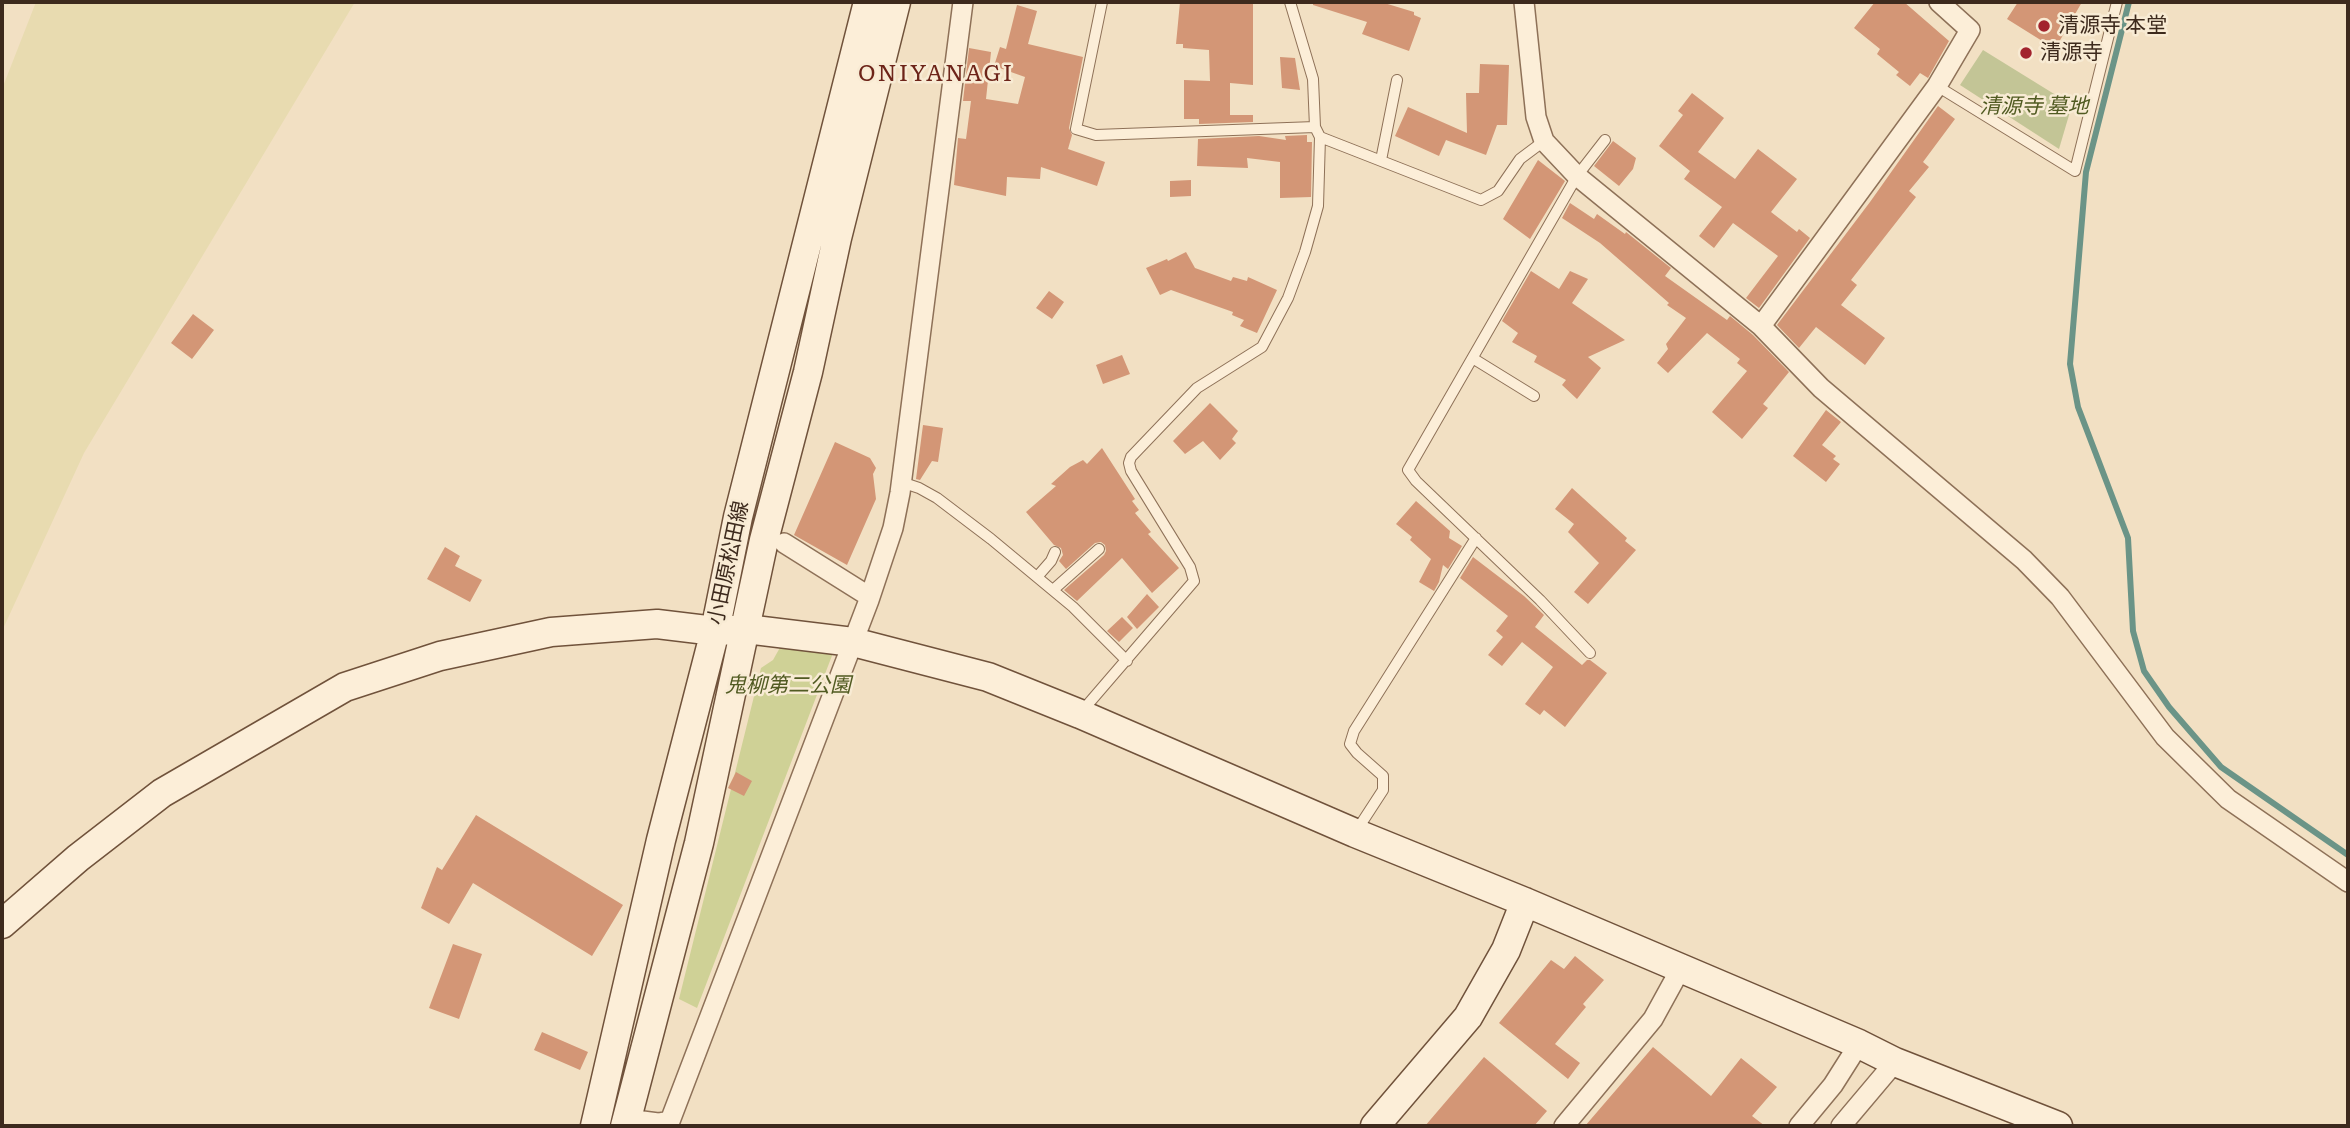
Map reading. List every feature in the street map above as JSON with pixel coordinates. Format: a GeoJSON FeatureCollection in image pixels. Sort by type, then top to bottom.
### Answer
{"type":"FeatureCollection","features":[{"type":"Feature","properties":{"kind":"street","name":"小田原松田線"},"geometry":{"type":"LineString","coordinates":[[595,1126],[662,840],[715,631],[738,517],[868,2]]}},
{"type":"Feature","properties":{"kind":"street","name":"小田原松田線"},"geometry":{"type":"LineString","coordinates":[[626,1122],[699,843],[764,540],[808,372],[837,238],[896,2]]}},
{"type":"Feature","properties":{"kind":"street"},"geometry":{"type":"LineString","coordinates":[[626,1122],[670,1121],[870,597],[893,528],[963,2]]}},
{"type":"Feature","properties":{"kind":"street"},"geometry":{"type":"LineString","coordinates":[[1524,2],[1536,117],[1544,141],[1577,176],[1761,326],[1821,388],[2024,560],[2060,597],[2165,737],[2228,799],[2348,882]]}},
{"type":"Feature","properties":{"kind":"street"},"geometry":{"type":"LineString","coordinates":[[1761,326],[1937,86],[1970,30],[1939,2]]}},
{"type":"Feature","properties":{"kind":"street"},"geometry":{"type":"LineString","coordinates":[[784,543],[870,597]]}},
{"type":"Feature","properties":{"kind":"street"},"geometry":{"type":"LineString","coordinates":[[2,924],[78,858],[162,793],[345,687],[440,656],[551,632],[657,624],[715,631],[746,629],[853,642],[988,677],[1682,968],[1895,1062],[2058,1126]]}},
{"type":"Feature","properties":{"kind":"street"},"geometry":{"type":"LineString","coordinates":[[1375,1126],[1468,1017],[1506,950],[1525,902]]}},
{"type":"Feature","properties":{"kind":"street"},"geometry":{"type":"LineString","coordinates":[[1564,1126],[1653,1019],[1682,968]]}},
{"type":"Feature","properties":{"kind":"street"},"geometry":{"type":"LineString","coordinates":[[1799,1126],[1833,1085],[1860,1045]]}},
{"type":"Feature","properties":{"kind":"street"},"geometry":{"type":"LineString","coordinates":[[1841,1126],[1895,1062]]}},
{"type":"Feature","properties":{"kind":"lane"},"geometry":{"type":"LineString","coordinates":[[1102,2],[1076,129],[1096,135],[1317,132],[1481,200],[1498,191],[1520,159],[1544,141]]}},
{"type":"Feature","properties":{"kind":"lane"},"geometry":{"type":"LineString","coordinates":[[1080,714],[1194,581],[1190,567],[1131,471],[1131,457],[1198,388],[1262,347],[1288,298],[1305,253],[1318,206],[1317,132],[1313,79],[1290,2]]}},
{"type":"Feature","properties":{"kind":"lane"},"geometry":{"type":"LineString","coordinates":[[1937,86],[2075,171],[2117,2]]}},
{"type":"Feature","properties":{"kind":"lane"},"geometry":{"type":"LineString","coordinates":[[1381,160],[1397,80]]}},
{"type":"Feature","properties":{"kind":"lane"},"geometry":{"type":"LineString","coordinates":[[1590,653],[1408,470],[1577,176],[1605,140]]}},
{"type":"Feature","properties":{"kind":"lane"},"geometry":{"type":"LineString","coordinates":[[1474,359],[1534,396]]}},
{"type":"Feature","properties":{"kind":"lane"},"geometry":{"type":"LineString","coordinates":[[901,482],[937,498],[1054,590],[1127,661]]}},
{"type":"Feature","properties":{"kind":"lane"},"geometry":{"type":"LineString","coordinates":[[1355,833],[1383,790],[1383,776],[1350,744],[1354,731],[1476,538]]}},
{"type":"Feature","properties":{"kind":"lane"},"geometry":{"type":"LineString","coordinates":[[1054,590],[1099,549]]}},
{"type":"Feature","properties":{"kind":"lane"},"geometry":{"type":"LineString","coordinates":[[1037,577],[1055,552]]}},
{"type":"Feature","properties":{"kind":"shaded area"},"geometry":{"type":"Polygon","coordinates":[[[36,2],[355,2],[84,453],[2,631],[2,89],[36,2]]]}},
{"type":"Feature","properties":{"kind":"green space","name":"清源寺 墓地"},"geometry":{"type":"Polygon","coordinates":[[[1983,50],[2072,105],[2059,149],[1960,85],[1983,50]]]}},
{"type":"Feature","properties":{"kind":"green space","name":"鬼柳第二公園"},"geometry":{"type":"Polygon","coordinates":[[[782,644],[833,653],[697,1008],[679,999],[761,668],[773,660],[782,644]]]}},
{"type":"Feature","properties":{"kind":"building"},"geometry":{"type":"Polygon","coordinates":[[[1180,2],[1253,4],[1253,85],[1230,83],[1230,115],[1253,115],[1253,122],[1199,124],[1199,119],[1184,119],[1184,80],[1210,81],[1209,50],[1183,48],[1183,44],[1176,44],[1180,2]]]}},
{"type":"Feature","properties":{"kind":"building"},"geometry":{"type":"Polygon","coordinates":[[[1313,2],[1381,2],[1414,12],[1414,15],[1421,18],[1409,51],[1362,34],[1367,22],[1313,5],[1313,2]]]}},
{"type":"Feature","properties":{"kind":"building"},"geometry":{"type":"Polygon","coordinates":[[[1875,2],[1904,2],[1949,41],[1928,78],[1920,73],[1910,86],[1896,75],[1899,72],[1877,54],[1880,49],[1854,28],[1875,2]]]}},
{"type":"Feature","properties":{"kind":"building","name":"清源寺 本堂"},"geometry":{"type":"Polygon","coordinates":[[[2018,2],[2082,2],[2055,49],[2007,19],[2018,2]]]}},
{"type":"Feature","properties":{"kind":"building"},"geometry":{"type":"Polygon","coordinates":[[[1017,5],[1037,11],[1028,44],[1083,57],[1069,128],[1072,135],[1068,149],[1105,162],[1097,186],[1041,167],[1040,179],[1007,177],[1006,196],[954,185],[958,138],[966,139],[971,101],[963,101],[969,48],[991,52],[986,99],[1018,104],[1025,77],[994,66],[1000,47],[1006,49],[1017,5]]]}},
{"type":"Feature","properties":{"kind":"building"},"geometry":{"type":"Polygon","coordinates":[[[1280,57],[1295,58],[1300,90],[1282,88],[1280,57]]]}},
{"type":"Feature","properties":{"kind":"building"},"geometry":{"type":"Polygon","coordinates":[[[1480,64],[1509,65],[1507,125],[1497,125],[1486,155],[1446,140],[1439,156],[1395,136],[1408,107],[1467,133],[1466,93],[1479,93],[1480,64]]]}},
{"type":"Feature","properties":{"kind":"building"},"geometry":{"type":"Polygon","coordinates":[[[1692,93],[1724,118],[1698,152],[1735,179],[1758,149],[1797,179],[1771,212],[1797,232],[1799,229],[1810,238],[1759,308],[1746,298],[1778,256],[1733,223],[1714,248],[1699,236],[1722,207],[1684,179],[1690,171],[1659,146],[1683,115],[1678,111],[1692,93]]]}},
{"type":"Feature","properties":{"kind":"building"},"geometry":{"type":"Polygon","coordinates":[[[1938,106],[1955,119],[1923,162],[1929,167],[1909,191],[1916,197],[1851,280],[1857,285],[1841,305],[1885,338],[1865,365],[1816,327],[1799,348],[1777,325],[1938,106]]]}},
{"type":"Feature","properties":{"kind":"building"},"geometry":{"type":"Polygon","coordinates":[[[1307,135],[1307,142],[1312,142],[1311,197],[1280,198],[1280,162],[1247,158],[1248,168],[1197,166],[1198,139],[1259,136],[1286,140],[1285,136],[1307,135]]]}},
{"type":"Feature","properties":{"kind":"building"},"geometry":{"type":"Polygon","coordinates":[[[1613,141],[1636,158],[1633,169],[1619,186],[1594,166],[1613,141]]]}},
{"type":"Feature","properties":{"kind":"building"},"geometry":{"type":"Polygon","coordinates":[[[1538,160],[1565,181],[1530,239],[1503,219],[1538,160]]]}},
{"type":"Feature","properties":{"kind":"building"},"geometry":{"type":"Polygon","coordinates":[[[1191,180],[1191,196],[1170,197],[1170,181],[1191,180]]]}},
{"type":"Feature","properties":{"kind":"building"},"geometry":{"type":"Polygon","coordinates":[[[1570,203],[1594,219],[1597,214],[1625,234],[1626,232],[1671,268],[1665,276],[1727,320],[1730,316],[1789,372],[1763,404],[1768,408],[1742,439],[1712,412],[1747,371],[1737,363],[1740,359],[1707,333],[1668,373],[1657,363],[1668,349],[1666,344],[1686,318],[1667,305],[1669,303],[1600,243],[1562,218],[1570,203]]]}},
{"type":"Feature","properties":{"kind":"building"},"geometry":{"type":"Polygon","coordinates":[[[1186,252],[1195,268],[1231,281],[1233,277],[1247,281],[1248,277],[1277,290],[1257,333],[1240,326],[1244,320],[1232,315],[1233,312],[1171,290],[1160,295],[1146,268],[1186,252]]]}},
{"type":"Feature","properties":{"kind":"building"},"geometry":{"type":"Polygon","coordinates":[[[1531,271],[1559,289],[1570,271],[1588,279],[1572,303],[1625,340],[1588,357],[1601,368],[1577,399],[1562,385],[1566,380],[1534,362],[1537,356],[1512,342],[1518,333],[1502,321],[1531,271]]]}},
{"type":"Feature","properties":{"kind":"building"},"geometry":{"type":"Polygon","coordinates":[[[1049,291],[1064,302],[1052,319],[1036,308],[1049,291]]]}},
{"type":"Feature","properties":{"kind":"building"},"geometry":{"type":"Polygon","coordinates":[[[193,314],[214,330],[192,359],[171,343],[193,314]]]}},
{"type":"Feature","properties":{"kind":"building"},"geometry":{"type":"Polygon","coordinates":[[[1122,355],[1130,374],[1103,384],[1096,365],[1122,355]]]}},
{"type":"Feature","properties":{"kind":"building"},"geometry":{"type":"Polygon","coordinates":[[[1210,403],[1238,431],[1232,439],[1236,443],[1220,460],[1203,441],[1185,454],[1173,441],[1210,403]]]}},
{"type":"Feature","properties":{"kind":"building"},"geometry":{"type":"Polygon","coordinates":[[[1826,410],[1841,422],[1822,445],[1836,456],[1833,459],[1840,464],[1826,482],[1793,456],[1826,410]]]}},
{"type":"Feature","properties":{"kind":"building"},"geometry":{"type":"Polygon","coordinates":[[[923,425],[943,428],[938,462],[932,461],[920,480],[916,479],[923,425]]]}},
{"type":"Feature","properties":{"kind":"building"},"geometry":{"type":"Polygon","coordinates":[[[835,442],[870,458],[876,468],[873,474],[876,499],[847,565],[794,535],[835,442]]]}},
{"type":"Feature","properties":{"kind":"building"},"geometry":{"type":"Polygon","coordinates":[[[1102,448],[1135,499],[1132,501],[1139,510],[1135,513],[1151,532],[1148,534],[1179,568],[1152,593],[1122,558],[1077,601],[1064,590],[1104,555],[1105,545],[1101,542],[1095,543],[1066,569],[1059,561],[1063,555],[1061,548],[1054,545],[1026,512],[1056,486],[1051,484],[1070,467],[1083,460],[1087,464],[1102,448]]]}},
{"type":"Feature","properties":{"kind":"building"},"geometry":{"type":"Polygon","coordinates":[[[1572,488],[1627,538],[1625,541],[1636,550],[1588,604],[1574,592],[1599,563],[1568,532],[1574,524],[1555,509],[1572,488]]]}},
{"type":"Feature","properties":{"kind":"building"},"geometry":{"type":"Polygon","coordinates":[[[1416,501],[1450,531],[1449,538],[1462,546],[1448,569],[1443,565],[1434,591],[1419,582],[1431,559],[1410,540],[1412,537],[1396,524],[1416,501]]]}},
{"type":"Feature","properties":{"kind":"building"},"geometry":{"type":"Polygon","coordinates":[[[445,547],[460,556],[455,566],[482,580],[470,602],[427,579],[445,547]]]}},
{"type":"Feature","properties":{"kind":"building"},"geometry":{"type":"Polygon","coordinates":[[[1473,557],[1544,615],[1535,627],[1582,665],[1590,660],[1607,673],[1565,727],[1544,710],[1540,715],[1525,704],[1553,667],[1522,642],[1502,666],[1488,655],[1503,637],[1496,631],[1508,616],[1460,578],[1473,557]]]}},
{"type":"Feature","properties":{"kind":"building"},"geometry":{"type":"Polygon","coordinates":[[[1147,594],[1159,607],[1137,629],[1127,617],[1147,594]]]}},
{"type":"Feature","properties":{"kind":"building"},"geometry":{"type":"Polygon","coordinates":[[[1122,617],[1133,628],[1119,642],[1107,631],[1122,617]]]}},
{"type":"Feature","properties":{"kind":"building"},"geometry":{"type":"Polygon","coordinates":[[[736,772],[752,781],[744,796],[728,788],[736,772]]]}},
{"type":"Feature","properties":{"kind":"building"},"geometry":{"type":"Polygon","coordinates":[[[476,815],[623,905],[592,956],[473,883],[449,924],[421,908],[437,867],[442,870],[476,815]]]}},
{"type":"Feature","properties":{"kind":"building"},"geometry":{"type":"Polygon","coordinates":[[[453,944],[482,954],[459,1019],[429,1008],[453,944]]]}},
{"type":"Feature","properties":{"kind":"building"},"geometry":{"type":"Polygon","coordinates":[[[1575,956],[1604,980],[1583,1004],[1586,1007],[1555,1044],[1580,1063],[1568,1079],[1499,1023],[1551,960],[1564,969],[1575,956]]]}},
{"type":"Feature","properties":{"kind":"building"},"geometry":{"type":"Polygon","coordinates":[[[542,1032],[588,1052],[580,1070],[534,1050],[542,1032]]]}},
{"type":"Feature","properties":{"kind":"building"},"geometry":{"type":"Polygon","coordinates":[[[1653,1047],[1711,1096],[1741,1058],[1777,1087],[1752,1116],[1765,1126],[1585,1126],[1653,1047]]]}},
{"type":"Feature","properties":{"kind":"building"},"geometry":{"type":"Polygon","coordinates":[[[1484,1057],[1547,1111],[1534,1126],[1425,1126],[1484,1057]]]}},
{"type":"Feature","properties":{"kind":"waterway"},"geometry":{"type":"LineString","coordinates":[[2129,2],[2086,172],[2070,364],[2078,407],[2128,538],[2133,631],[2144,671],[2169,707],[2221,767],[2348,855]]}},
{"type":"Feature","properties":{"kind":"place","name":"清源寺 本堂"},"geometry":{"type":"Point","coordinates":[2044,26]}},
{"type":"Feature","properties":{"kind":"place","name":"清源寺"},"geometry":{"type":"Point","coordinates":[2026,53]}},
{"type":"Feature","properties":{"kind":"district","name":"ONIYANAGI"},"geometry":{"type":"Point","coordinates":[936,74]}}]}
